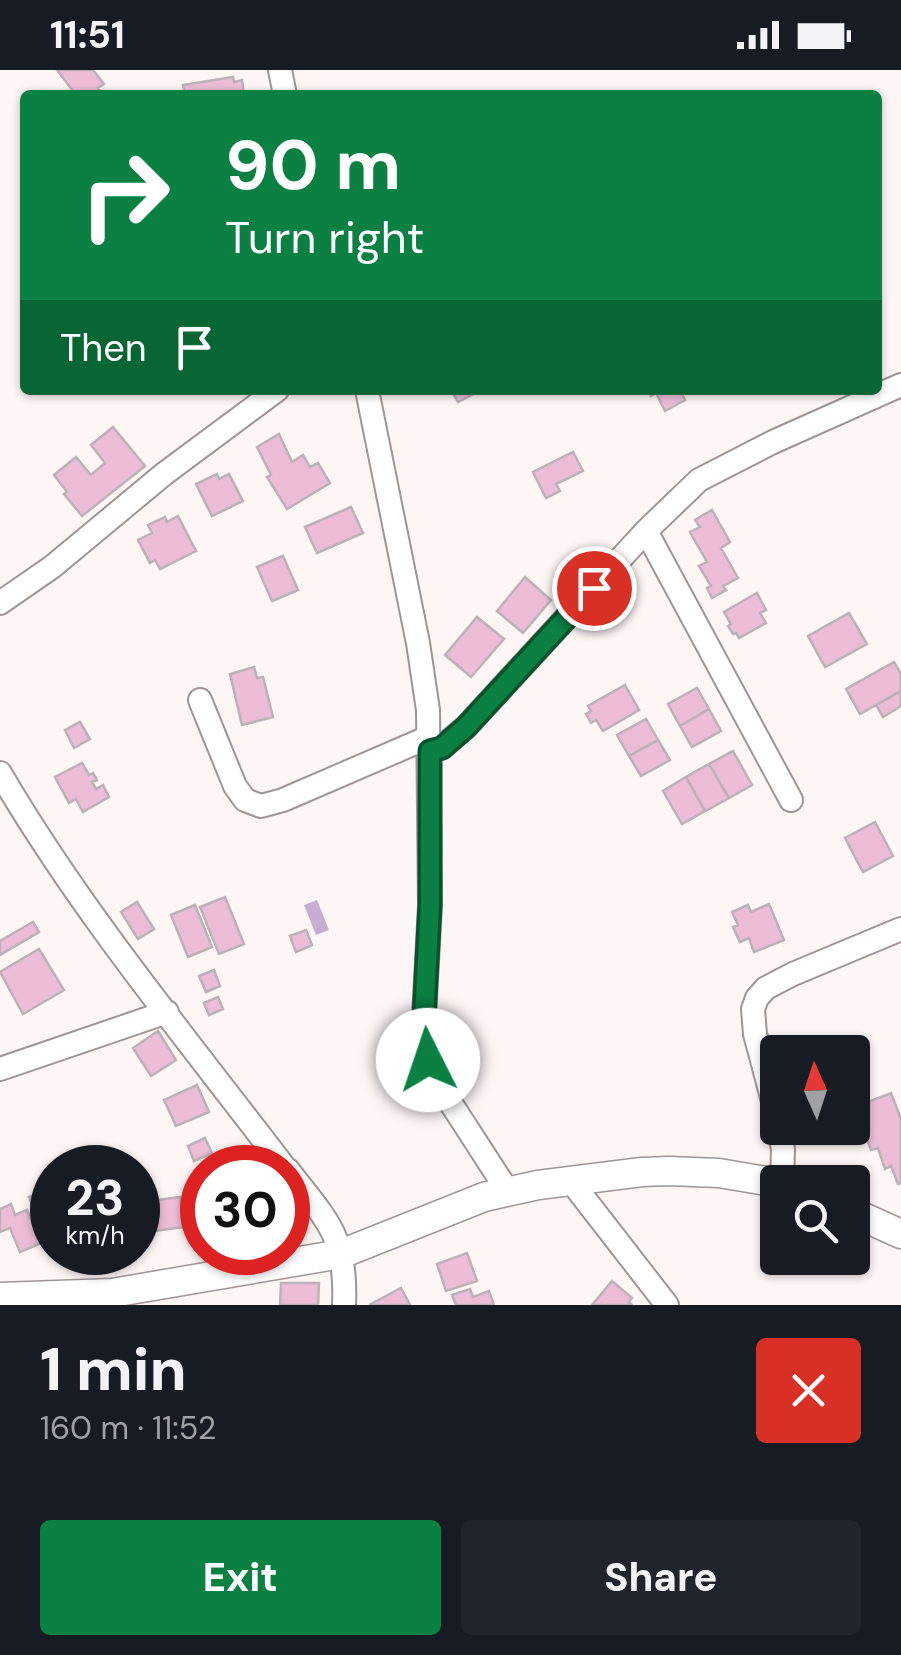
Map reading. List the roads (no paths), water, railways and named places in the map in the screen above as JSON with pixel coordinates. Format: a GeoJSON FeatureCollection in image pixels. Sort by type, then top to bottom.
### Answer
{"type":"FeatureCollection","features":[{"type":"Feature","properties":{"kind":"street"},"geometry":{"type":"LineString","coordinates":[[0,602],[52,568],[164,474],[270,395]]}},
{"type":"Feature","properties":{"kind":"street"},"geometry":{"type":"LineString","coordinates":[[368,395],[427,696],[430,905],[424,1017],[428,1060],[507,1190]]}},
{"type":"Feature","properties":{"kind":"street"},"geometry":{"type":"LineString","coordinates":[[200,700],[235,786],[245,800],[261,806],[430,744],[442,748],[699,480],[879,395]]}},
{"type":"Feature","properties":{"kind":"street"},"geometry":{"type":"LineString","coordinates":[[646,531],[791,800]]}},
{"type":"Feature","properties":{"kind":"street"},"geometry":{"type":"LineString","coordinates":[[0,773],[82,902],[268,1145]]}},
{"type":"Feature","properties":{"kind":"street"},"geometry":{"type":"LineString","coordinates":[[760,1053],[753,1009],[766,988],[901,929]]}},
{"type":"Feature","properties":{"kind":"street"},"geometry":{"type":"LineString","coordinates":[[0,1069],[167,1012]]}},
{"type":"Feature","properties":{"kind":"street"},"geometry":{"type":"LineString","coordinates":[[0,1297],[112,1299],[342,1254],[507,1190],[570,1180],[697,1171],[760,1180]]}},
{"type":"Feature","properties":{"kind":"street"},"geometry":{"type":"LineString","coordinates":[[570,1180],[668,1305]]}},
{"type":"Feature","properties":{"kind":"street"},"geometry":{"type":"LineString","coordinates":[[310,1199],[331,1226],[342,1254],[344,1305]]}},
{"type":"Feature","properties":{"kind":"street"},"geometry":{"type":"LineString","coordinates":[[870,1220],[901,1234]]}}]}
